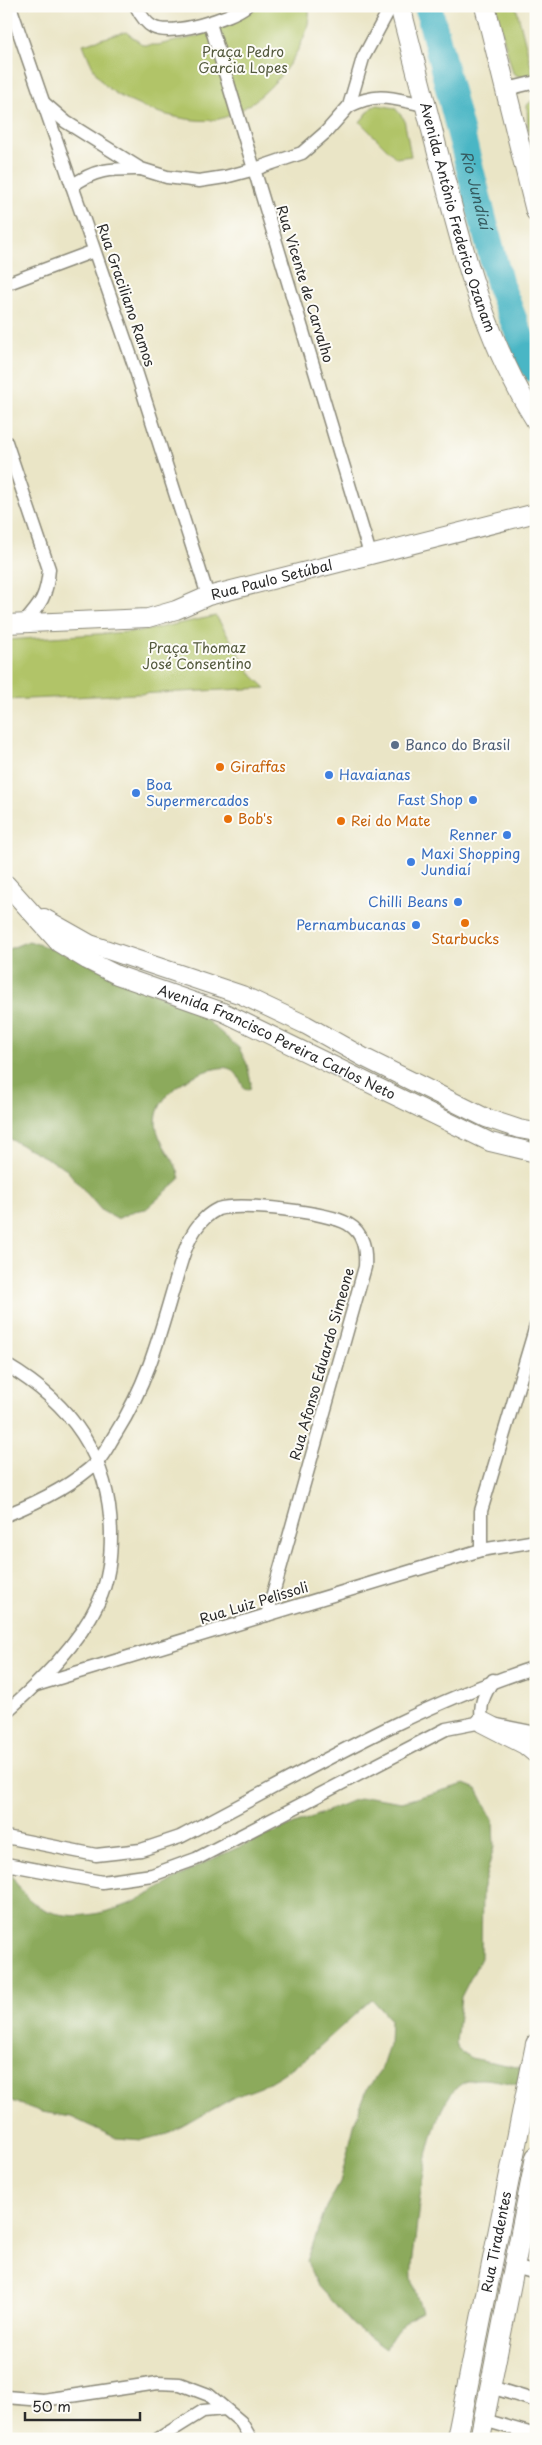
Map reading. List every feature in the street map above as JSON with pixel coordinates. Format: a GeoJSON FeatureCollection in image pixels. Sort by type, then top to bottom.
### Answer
{"type":"FeatureCollection","features":[{"type":"Feature","properties":{"kind":"main road","name":"Avenida Antônio Frederico Ozanam"},"geometry":{"type":"LineString","coordinates":[[400,6],[458,233],[476,294],[502,357],[536,420]]}},
{"type":"Feature","properties":{"kind":"main road"},"geometry":{"type":"LineString","coordinates":[[485,6],[536,210]]}},
{"type":"Feature","properties":{"kind":"main road"},"geometry":{"type":"LineString","coordinates":[[482,1722],[526,1744],[536,1752]]}},
{"type":"Feature","properties":{"kind":"main road","name":"Rua Tiradentes"},"geometry":{"type":"LineString","coordinates":[[457,2439],[536,2044]]}},
{"type":"Feature","properties":{"kind":"main road","name":"Rua Tiradentes"},"geometry":{"type":"LineString","coordinates":[[482,2429],[514,2267],[529,2237],[536,2157]]}},
{"type":"Feature","properties":{"kind":"street","name":"Rua Graciliano Ramos"},"geometry":{"type":"LineString","coordinates":[[10,6],[136,371],[208,596]]}},
{"type":"Feature","properties":{"kind":"street"},"geometry":{"type":"LineString","coordinates":[[136,6],[144,20],[153,27],[163,30],[210,23],[246,6]]}},
{"type":"Feature","properties":{"kind":"street"},"geometry":{"type":"LineString","coordinates":[[349,106],[363,58],[392,6]]}},
{"type":"Feature","properties":{"kind":"street","name":"Rua Vicente de Carvalho"},"geometry":{"type":"LineString","coordinates":[[210,23],[370,554]]}},
{"type":"Feature","properties":{"kind":"street"},"geometry":{"type":"LineString","coordinates":[[507,89],[536,82]]}},
{"type":"Feature","properties":{"kind":"street"},"geometry":{"type":"LineString","coordinates":[[43,102],[66,122],[141,169],[167,177],[199,181],[224,178],[302,153],[326,132],[349,106],[366,98],[378,96],[425,105]]}},
{"type":"Feature","properties":{"kind":"street"},"geometry":{"type":"LineString","coordinates":[[72,186],[95,172],[141,169]]}},
{"type":"Feature","properties":{"kind":"street"},"geometry":{"type":"LineString","coordinates":[[6,284],[94,251]]}},
{"type":"Feature","properties":{"kind":"street"},"geometry":{"type":"LineString","coordinates":[[6,442],[49,569],[48,588],[41,604],[15,624]]}},
{"type":"Feature","properties":{"kind":"street","name":"Rua Paulo Setúbal"},"geometry":{"type":"LineString","coordinates":[[15,624],[148,618],[176,610],[208,596],[536,514]]}},
{"type":"Feature","properties":{"kind":"street","name":"Avenida Francisco Pereira Carlos Neto"},"geometry":{"type":"LineString","coordinates":[[6,884],[59,944],[117,975],[223,1012],[462,1130],[490,1142],[536,1154]]}},
{"type":"Feature","properties":{"kind":"street","name":"Avenida Francisco Pereira Carlos Neto"},"geometry":{"type":"LineString","coordinates":[[30,910],[90,944],[242,995],[306,1025],[363,1057],[477,1114],[528,1131]]}},
{"type":"Feature","properties":{"kind":"street"},"geometry":{"type":"LineString","coordinates":[[124,955],[127,963],[136,970],[158,980],[172,995]]}},
{"type":"Feature","properties":{"kind":"street"},"geometry":{"type":"LineString","coordinates":[[306,1025],[306,1037],[311,1047],[327,1063]]}},
{"type":"Feature","properties":{"kind":"street"},"geometry":{"type":"LineString","coordinates":[[462,1130],[484,1135],[528,1131]]}},
{"type":"Feature","properties":{"kind":"street","name":"Rua Afonso Eduardo Simeone"},"geometry":{"type":"LineString","coordinates":[[6,1515],[28,1506],[60,1488],[98,1461],[132,1406],[151,1365],[187,1246],[205,1218],[216,1210],[261,1208],[333,1218],[349,1224],[359,1234],[366,1249],[365,1267],[267,1615]]}},
{"type":"Feature","properties":{"kind":"street"},"geometry":{"type":"LineString","coordinates":[[481,1550],[481,1511],[536,1326]]}},
{"type":"Feature","properties":{"kind":"street"},"geometry":{"type":"LineString","coordinates":[[6,1365],[32,1380],[60,1404],[82,1431],[98,1461],[110,1514],[111,1563],[99,1602],[78,1636],[36,1686],[6,1712]]}},
{"type":"Feature","properties":{"kind":"street","name":"Rua Luiz Pelissoli"},"geometry":{"type":"LineString","coordinates":[[36,1686],[481,1550],[536,1541]]}},
{"type":"Feature","properties":{"kind":"street"},"geometry":{"type":"LineString","coordinates":[[6,1837],[96,1855],[141,1850],[180,1837],[414,1715],[493,1680],[536,1667]]}},
{"type":"Feature","properties":{"kind":"street"},"geometry":{"type":"LineString","coordinates":[[482,1722],[480,1709],[483,1697],[493,1680]]}},
{"type":"Feature","properties":{"kind":"street"},"geometry":{"type":"LineString","coordinates":[[6,1864],[102,1882],[152,1874],[196,1859],[446,1729],[482,1722],[536,1733]]}},
{"type":"Feature","properties":{"kind":"street"},"geometry":{"type":"LineString","coordinates":[[514,2267],[536,2273]]}},
{"type":"Feature","properties":{"kind":"street"},"geometry":{"type":"LineString","coordinates":[[6,2396],[43,2400],[158,2384],[180,2384],[209,2395],[241,2422],[251,2439]]}},
{"type":"Feature","properties":{"kind":"street"},"geometry":{"type":"LineString","coordinates":[[491,2387],[536,2401]]}},
{"type":"Feature","properties":{"kind":"street"},"geometry":{"type":"LineString","coordinates":[[158,2439],[203,2411],[225,2409]]}},
{"type":"Feature","properties":{"kind":"street"},"geometry":{"type":"LineString","coordinates":[[482,2429],[536,2434]]}},
{"type":"Feature","properties":{"kind":"green space","name":"Praça Pedro Garcia Lopes"},"geometry":{"type":"Polygon","coordinates":[[[247,6],[309,6],[307,29],[290,63],[268,89],[250,104],[219,119],[192,120],[177,117],[145,108],[117,94],[99,78],[83,44],[126,32],[143,45],[158,45],[195,37],[236,21],[247,6]]]}},
{"type":"Feature","properties":{"kind":"green space"},"geometry":{"type":"Polygon","coordinates":[[[495,6],[516,6],[533,74],[520,77],[513,73],[495,6]]]}},
{"type":"Feature","properties":{"kind":"green space"},"geometry":{"type":"Polygon","coordinates":[[[536,97],[536,158],[528,126],[527,105],[536,97]]]}},
{"type":"Feature","properties":{"kind":"green space"},"geometry":{"type":"Polygon","coordinates":[[[378,105],[395,108],[404,119],[411,156],[396,158],[360,122],[372,107],[378,105]]]}},
{"type":"Feature","properties":{"kind":"green space","name":"Praça Thomaz José Consentino"},"geometry":{"type":"Polygon","coordinates":[[[216,616],[253,676],[266,688],[6,700],[6,640],[143,631],[216,616]]]}},
{"type":"Feature","properties":{"kind":"green space"},"geometry":{"type":"Polygon","coordinates":[[[29,941],[64,953],[197,1012],[239,1048],[247,1064],[251,1083],[250,1089],[245,1089],[234,1071],[218,1068],[185,1081],[176,1087],[162,1103],[157,1113],[157,1131],[175,1164],[180,1179],[146,1209],[134,1211],[117,1219],[102,1211],[64,1167],[6,1137],[6,950],[29,941]]]}},
{"type":"Feature","properties":{"kind":"green space"},"geometry":{"type":"Polygon","coordinates":[[[465,1784],[477,1789],[493,1820],[494,1847],[482,1891],[481,1958],[461,1997],[456,2042],[458,2050],[471,2058],[522,2068],[518,2085],[484,2079],[465,2082],[452,2092],[442,2109],[434,2130],[423,2179],[412,2265],[412,2279],[422,2312],[400,2327],[386,2349],[353,2325],[316,2284],[307,2261],[326,2207],[340,2182],[356,2118],[367,2089],[381,2070],[389,2045],[390,2019],[372,1999],[308,2057],[281,2075],[261,2087],[237,2096],[168,2134],[142,2140],[116,2138],[71,2117],[42,2112],[6,2099],[6,1858],[14,1880],[26,1896],[40,1907],[56,1913],[74,1916],[93,1914],[134,1902],[204,1863],[351,1801],[370,1797],[402,1802],[465,1784]]]}},
{"type":"Feature","properties":{"kind":"waterway","name":"Rio Jundiaí"},"geometry":{"type":"LineString","coordinates":[[428,6],[500,286],[527,354],[536,370]]}},
{"type":"Feature","properties":{"kind":"place","name":"Banco do Brasil"},"geometry":{"type":"Point","coordinates":[395,745]}},
{"type":"Feature","properties":{"kind":"place","name":"Giraffas"},"geometry":{"type":"Point","coordinates":[220,767]}},
{"type":"Feature","properties":{"kind":"place","name":"Havaianas"},"geometry":{"type":"Point","coordinates":[329,775]}},
{"type":"Feature","properties":{"kind":"place","name":"Boa Supermercados"},"geometry":{"type":"Point","coordinates":[136,793]}},
{"type":"Feature","properties":{"kind":"place","name":"Fast Shop"},"geometry":{"type":"Point","coordinates":[473,800]}},
{"type":"Feature","properties":{"kind":"place","name":"Bob's"},"geometry":{"type":"Point","coordinates":[228,819]}},
{"type":"Feature","properties":{"kind":"place","name":"Rei do Mate"},"geometry":{"type":"Point","coordinates":[341,821]}},
{"type":"Feature","properties":{"kind":"place","name":"Renner"},"geometry":{"type":"Point","coordinates":[507,835]}},
{"type":"Feature","properties":{"kind":"place","name":"Maxi Shopping Jundiaí"},"geometry":{"type":"Point","coordinates":[411,862]}},
{"type":"Feature","properties":{"kind":"place","name":"Chilli Beans"},"geometry":{"type":"Point","coordinates":[458,902]}},
{"type":"Feature","properties":{"kind":"place","name":"Starbucks"},"geometry":{"type":"Point","coordinates":[465,923]}},
{"type":"Feature","properties":{"kind":"place","name":"Pernambucanas"},"geometry":{"type":"Point","coordinates":[416,925]}}]}
